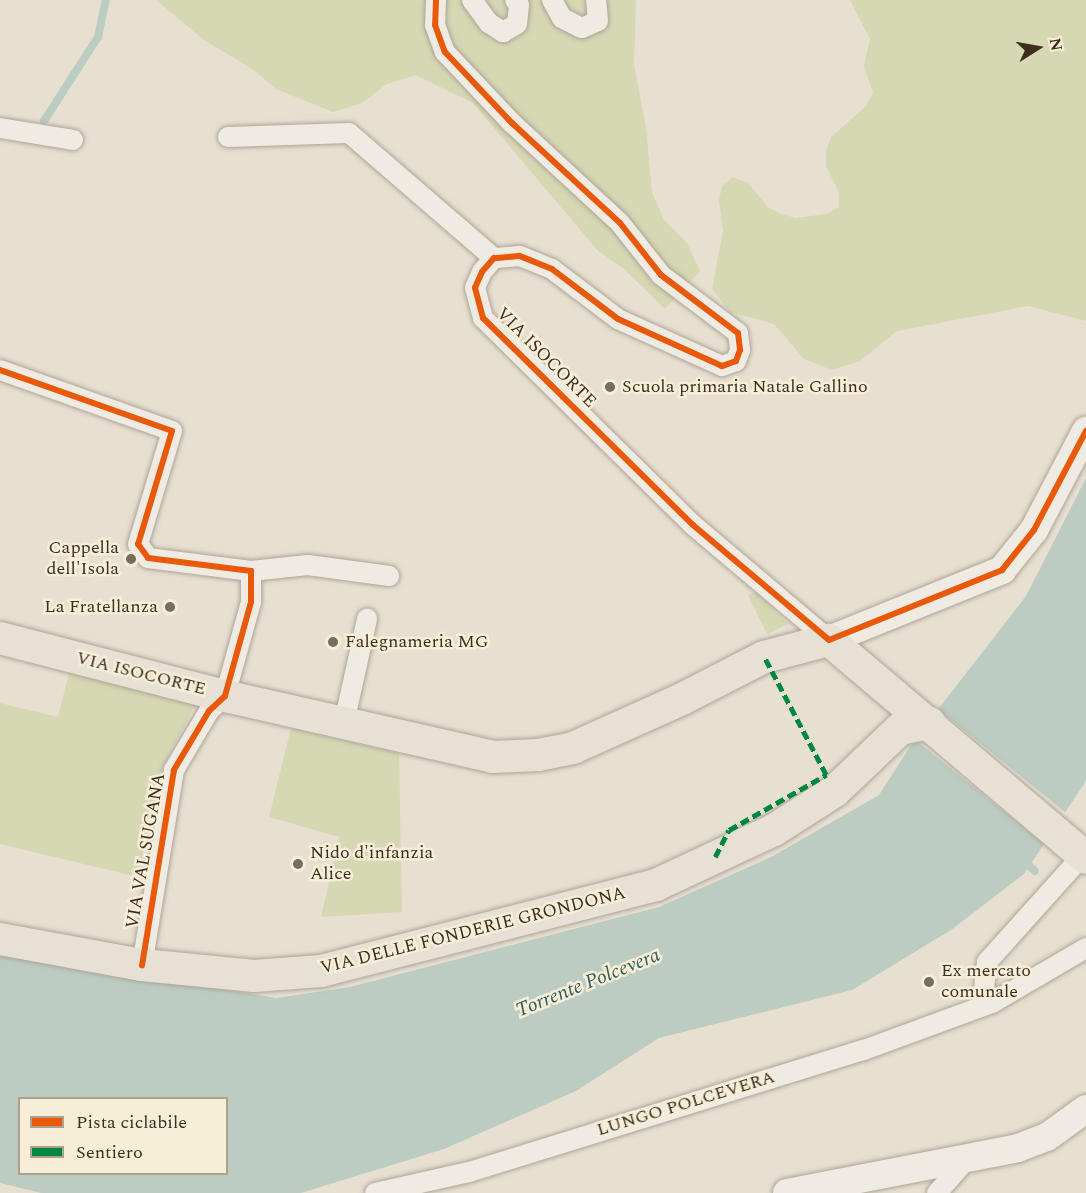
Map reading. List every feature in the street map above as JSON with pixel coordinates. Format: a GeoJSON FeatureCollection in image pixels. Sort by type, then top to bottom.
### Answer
{"type":"FeatureCollection","features":[{"type":"Feature","properties":{"kind":"main road","name":"VIA ISOCORTE"},"geometry":{"type":"LineString","coordinates":[[0,638],[225,696],[493,757],[538,755],[573,748],[682,699],[764,657],[828,640],[885,684],[914,726],[1053,830],[1084,857]]}},
{"type":"Feature","properties":{"kind":"main road","name":"VIA DELLE FONDERIE GRONDONA"},"geometry":{"type":"LineString","coordinates":[[0,939],[142,965],[254,976],[321,970],[656,885],[774,830],[835,791],[914,726]]}},
{"type":"Feature","properties":{"kind":"street"},"geometry":{"type":"LineString","coordinates":[[228,137],[349,133],[494,258],[519,256],[552,269],[618,319],[722,366],[736,361],[741,350],[738,333],[661,275],[620,223],[512,123],[445,52],[435,25],[436,0]]}},
{"type":"Feature","properties":{"kind":"street"},"geometry":{"type":"LineString","coordinates":[[472,0],[489,23],[503,32],[517,24],[519,5],[515,0]]}},
{"type":"Feature","properties":{"kind":"street"},"geometry":{"type":"LineString","coordinates":[[552,0],[562,18],[582,27],[598,21],[596,0]]}},
{"type":"Feature","properties":{"kind":"street"},"geometry":{"type":"LineString","coordinates":[[0,128],[73,140]]}},
{"type":"Feature","properties":{"kind":"street","name":"VIA ISOCORTE"},"geometry":{"type":"LineString","coordinates":[[494,258],[482,272],[475,288],[483,318],[693,525],[828,640]]}},
{"type":"Feature","properties":{"kind":"street"},"geometry":{"type":"LineString","coordinates":[[0,370],[172,431],[138,544],[148,558],[251,571],[308,565],[389,576]]}},
{"type":"Feature","properties":{"kind":"street"},"geometry":{"type":"LineString","coordinates":[[828,640],[1002,570],[1034,530],[1086,431]]}},
{"type":"Feature","properties":{"kind":"street","name":"VIA VAL SUGANA"},"geometry":{"type":"LineString","coordinates":[[142,965],[174,770],[209,711],[225,696],[251,602],[251,571]]}},
{"type":"Feature","properties":{"kind":"street"},"geometry":{"type":"LineString","coordinates":[[344,723],[367,619]]}},
{"type":"Feature","properties":{"kind":"street"},"geometry":{"type":"LineString","coordinates":[[988,1005],[987,962],[1084,857]]}},
{"type":"Feature","properties":{"kind":"street","name":"LUNGO POLCEVERA"},"geometry":{"type":"LineString","coordinates":[[375,1193],[469,1172],[864,1050],[988,1005],[1086,948]]}},
{"type":"Feature","properties":{"kind":"street"},"geometry":{"type":"LineString","coordinates":[[787,1193],[967,1159],[1047,1137],[1086,1109]]}},
{"type":"Feature","properties":{"kind":"street"},"geometry":{"type":"LineString","coordinates":[[937,1193],[967,1159]]}},
{"type":"Feature","properties":{"kind":"green space"},"geometry":{"type":"Polygon","coordinates":[[[156,0],[636,0],[634,65],[646,127],[652,192],[664,220],[687,243],[700,271],[665,309],[623,268],[598,251],[473,103],[416,75],[387,84],[362,103],[333,112],[276,89],[254,70],[204,40],[156,0]]]}},
{"type":"Feature","properties":{"kind":"green space"},"geometry":{"type":"Polygon","coordinates":[[[850,0],[1086,0],[1086,321],[1028,306],[897,331],[860,361],[832,370],[804,359],[774,324],[730,312],[712,289],[723,231],[719,200],[722,186],[733,177],[748,183],[768,207],[781,214],[796,218],[826,214],[839,207],[839,193],[826,166],[826,151],[831,137],[866,106],[873,93],[864,66],[870,39],[850,0]]]}},
{"type":"Feature","properties":{"kind":"green space"},"geometry":{"type":"Polygon","coordinates":[[[756,592],[788,624],[767,634],[748,595],[756,592]]]}},
{"type":"Feature","properties":{"kind":"green space"},"geometry":{"type":"Polygon","coordinates":[[[70,669],[198,699],[159,775],[138,877],[0,844],[0,703],[58,717],[70,669]]]}},
{"type":"Feature","properties":{"kind":"green space"},"geometry":{"type":"Polygon","coordinates":[[[291,728],[399,753],[402,912],[321,917],[339,837],[269,817],[291,728]]]}},
{"type":"Feature","properties":{"kind":"water","name":"Torrente Polcevera"},"geometry":{"type":"Polygon","coordinates":[[[1086,478],[1086,781],[1024,874],[951,930],[852,990],[659,1038],[576,1091],[444,1149],[301,1193],[41,1193],[0,1183],[0,951],[276,998],[350,987],[659,907],[771,857],[879,795],[915,739],[1026,596],[1086,478]]]}},
{"type":"Feature","properties":{"kind":"pier"},"geometry":{"type":"Polygon","coordinates":[[[939,710],[1066,813],[1043,843],[915,740],[939,710]]]}},
{"type":"Feature","properties":{"kind":"waterway"},"geometry":{"type":"LineString","coordinates":[[44,121],[98,37],[106,0]]}},
{"type":"Feature","properties":{"kind":"waterway"},"geometry":{"type":"LineString","coordinates":[[1023,860],[1035,871]]}},
{"type":"Feature","properties":{"kind":"marked path"},"geometry":{"type":"LineString","coordinates":[[715,857],[729,830],[826,775],[764,657]]}},
{"type":"Feature","properties":{"kind":"cycle path"},"geometry":{"type":"LineString","coordinates":[[436,0],[435,25],[445,52],[512,123],[620,223],[661,275],[738,333],[740,350],[736,361],[722,366],[618,319],[552,269],[519,256],[494,258],[482,272],[475,288],[483,318],[693,525],[829,640],[1002,570],[1034,530],[1086,431]]}},
{"type":"Feature","properties":{"kind":"cycle path"},"geometry":{"type":"LineString","coordinates":[[0,370],[172,431],[138,544],[148,558],[251,571],[251,602],[225,696],[209,711],[174,770],[142,965]]}},
{"type":"Feature","properties":{"kind":"place","name":"Scuola primaria Natale Gallino"},"geometry":{"type":"Point","coordinates":[610,387]}},
{"type":"Feature","properties":{"kind":"place","name":"Cappella dell'Isola"},"geometry":{"type":"Point","coordinates":[131,559]}},
{"type":"Feature","properties":{"kind":"place","name":"La Fratellanza"},"geometry":{"type":"Point","coordinates":[170,607]}},
{"type":"Feature","properties":{"kind":"place","name":"Falegnameria MG"},"geometry":{"type":"Point","coordinates":[333,642]}},
{"type":"Feature","properties":{"kind":"place","name":"Nido d'infanzia Alice"},"geometry":{"type":"Point","coordinates":[298,864]}},
{"type":"Feature","properties":{"kind":"place","name":"Ex mercato comunale"},"geometry":{"type":"Point","coordinates":[929,982]}}]}
